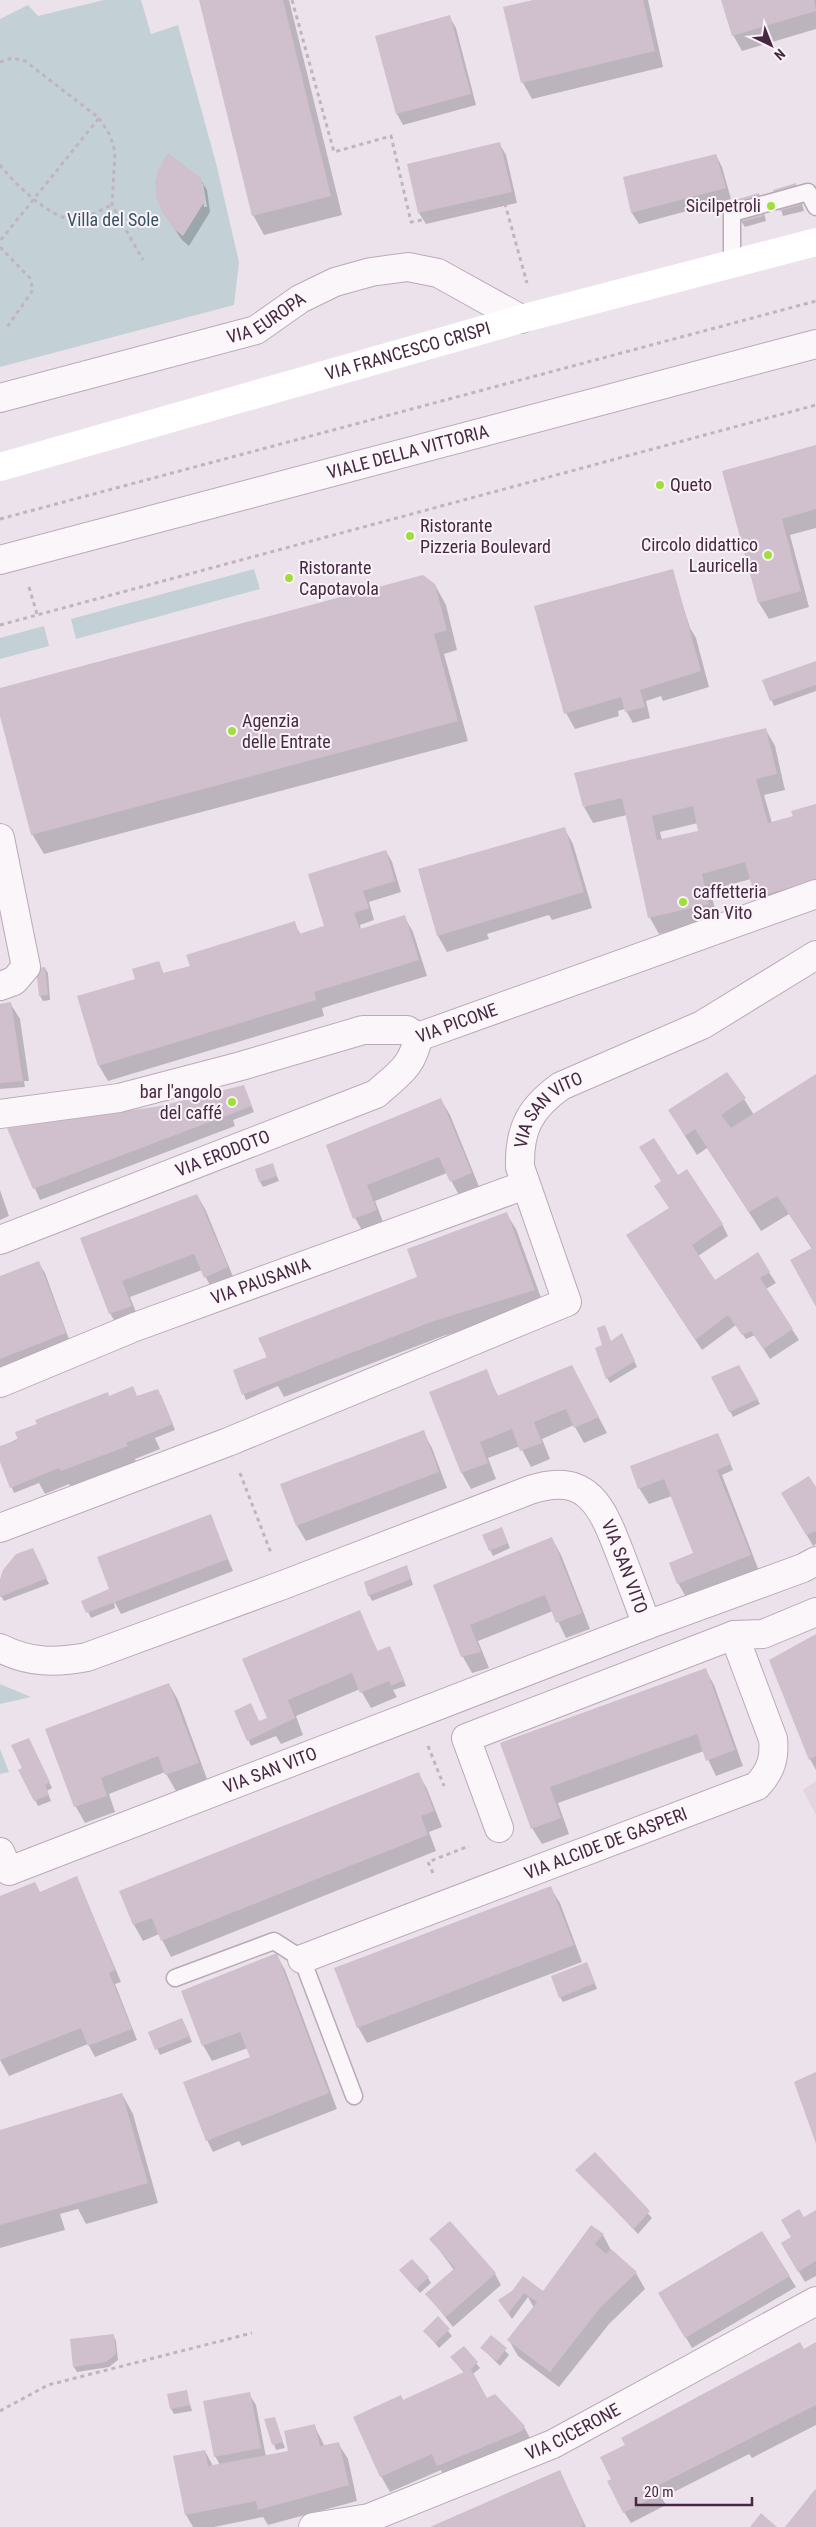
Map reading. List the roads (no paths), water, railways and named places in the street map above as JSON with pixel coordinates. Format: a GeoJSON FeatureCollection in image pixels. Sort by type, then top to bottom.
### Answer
{"type":"FeatureCollection","features":[{"type":"Feature","properties":{"kind":"main road","name":"VIA FRANCESCO CRISPI"},"geometry":{"type":"LineString","coordinates":[[0,467],[529,317],[816,242]]}},
{"type":"Feature","properties":{"kind":"street","name":"VIA EUROPA"},"geometry":{"type":"LineString","coordinates":[[0,398],[256,330],[300,299],[335,282],[371,272],[408,267],[438,274],[529,317]]}},
{"type":"Feature","properties":{"kind":"street","name":"VIALE DELLA VITTORIA"},"geometry":{"type":"LineString","coordinates":[[0,560],[816,344]]}},
{"type":"Feature","properties":{"kind":"street"},"geometry":{"type":"LineString","coordinates":[[0,986],[14,981],[26,967],[2,854]]}},
{"type":"Feature","properties":{"kind":"street","name":"VIA PICONE"},"geometry":{"type":"LineString","coordinates":[[0,1114],[119,1098],[241,1066],[363,1030],[407,1030],[418,1037],[816,894]]}},
{"type":"Feature","properties":{"kind":"street","name":"VIA SAN VITO"},"geometry":{"type":"LineString","coordinates":[[0,1528],[228,1442],[567,1302],[524,1185],[520,1167],[519,1148],[524,1130],[532,1113],[545,1098],[561,1086],[702,1024],[816,955]]}},
{"type":"Feature","properties":{"kind":"street","name":"VIA ERODOTO"},"geometry":{"type":"LineString","coordinates":[[0,1240],[376,1094],[406,1067],[416,1054],[418,1037]]}},
{"type":"Feature","properties":{"kind":"street","name":"VIA PAUSANIA"},"geometry":{"type":"LineString","coordinates":[[0,1383],[135,1327],[524,1185]]}},
{"type":"Feature","properties":{"kind":"street","name":"VIA SAN VITO"},"geometry":{"type":"LineString","coordinates":[[0,1648],[22,1657],[44,1662],[66,1661],[87,1657],[283,1585],[530,1490],[545,1485],[560,1484],[576,1487],[587,1494],[605,1514],[647,1625],[9,1871],[0,1852]]}},
{"type":"Feature","properties":{"kind":"street"},"geometry":{"type":"LineString","coordinates":[[647,1625],[803,1568],[816,1561]]}},
{"type":"Feature","properties":{"kind":"street"},"geometry":{"type":"LineString","coordinates":[[499,1828],[466,1738],[734,1635],[763,1634],[816,1612]]}},
{"type":"Feature","properties":{"kind":"street","name":"VIA ALCIDE DE GASPERI"},"geometry":{"type":"LineString","coordinates":[[302,1960],[757,1786],[771,1768],[774,1753],[772,1739],[734,1635]]}},
{"type":"Feature","properties":{"kind":"street","name":"VIA CICERONE"},"geometry":{"type":"LineString","coordinates":[[313,2527],[368,2518],[553,2444],[816,2301]]}},
{"type":"Feature","properties":{"kind":"lane"},"geometry":{"type":"LineString","coordinates":[[732,264],[732,213],[808,192],[816,207]]}},
{"type":"Feature","properties":{"kind":"lane"},"geometry":{"type":"LineString","coordinates":[[175,1978],[274,1941],[302,1960],[354,2096]]}},
{"type":"Feature","properties":{"kind":"place","name":"Sicilpetroli"},"geometry":{"type":"Point","coordinates":[771,206]}},
{"type":"Feature","properties":{"kind":"place","name":"Queto"},"geometry":{"type":"Point","coordinates":[660,485]}},
{"type":"Feature","properties":{"kind":"place","name":"Ristorante Pizzeria Boulevard"},"geometry":{"type":"Point","coordinates":[410,536]}},
{"type":"Feature","properties":{"kind":"place","name":"Circolo didattico Lauricella"},"geometry":{"type":"Point","coordinates":[768,555]}},
{"type":"Feature","properties":{"kind":"place","name":"Ristorante Capotavola"},"geometry":{"type":"Point","coordinates":[289,578]}},
{"type":"Feature","properties":{"kind":"place","name":"Agenzia delle Entrate"},"geometry":{"type":"Point","coordinates":[232,731]}},
{"type":"Feature","properties":{"kind":"place","name":"caffetteria San Vito"},"geometry":{"type":"Point","coordinates":[683,902]}},
{"type":"Feature","properties":{"kind":"place","name":"bar l'angolo del caffé"},"geometry":{"type":"Point","coordinates":[232,1102]}},
{"type":"Feature","properties":{"kind":"park label","name":"Villa del Sole"},"geometry":{"type":"Point","coordinates":[113,220]}}]}
